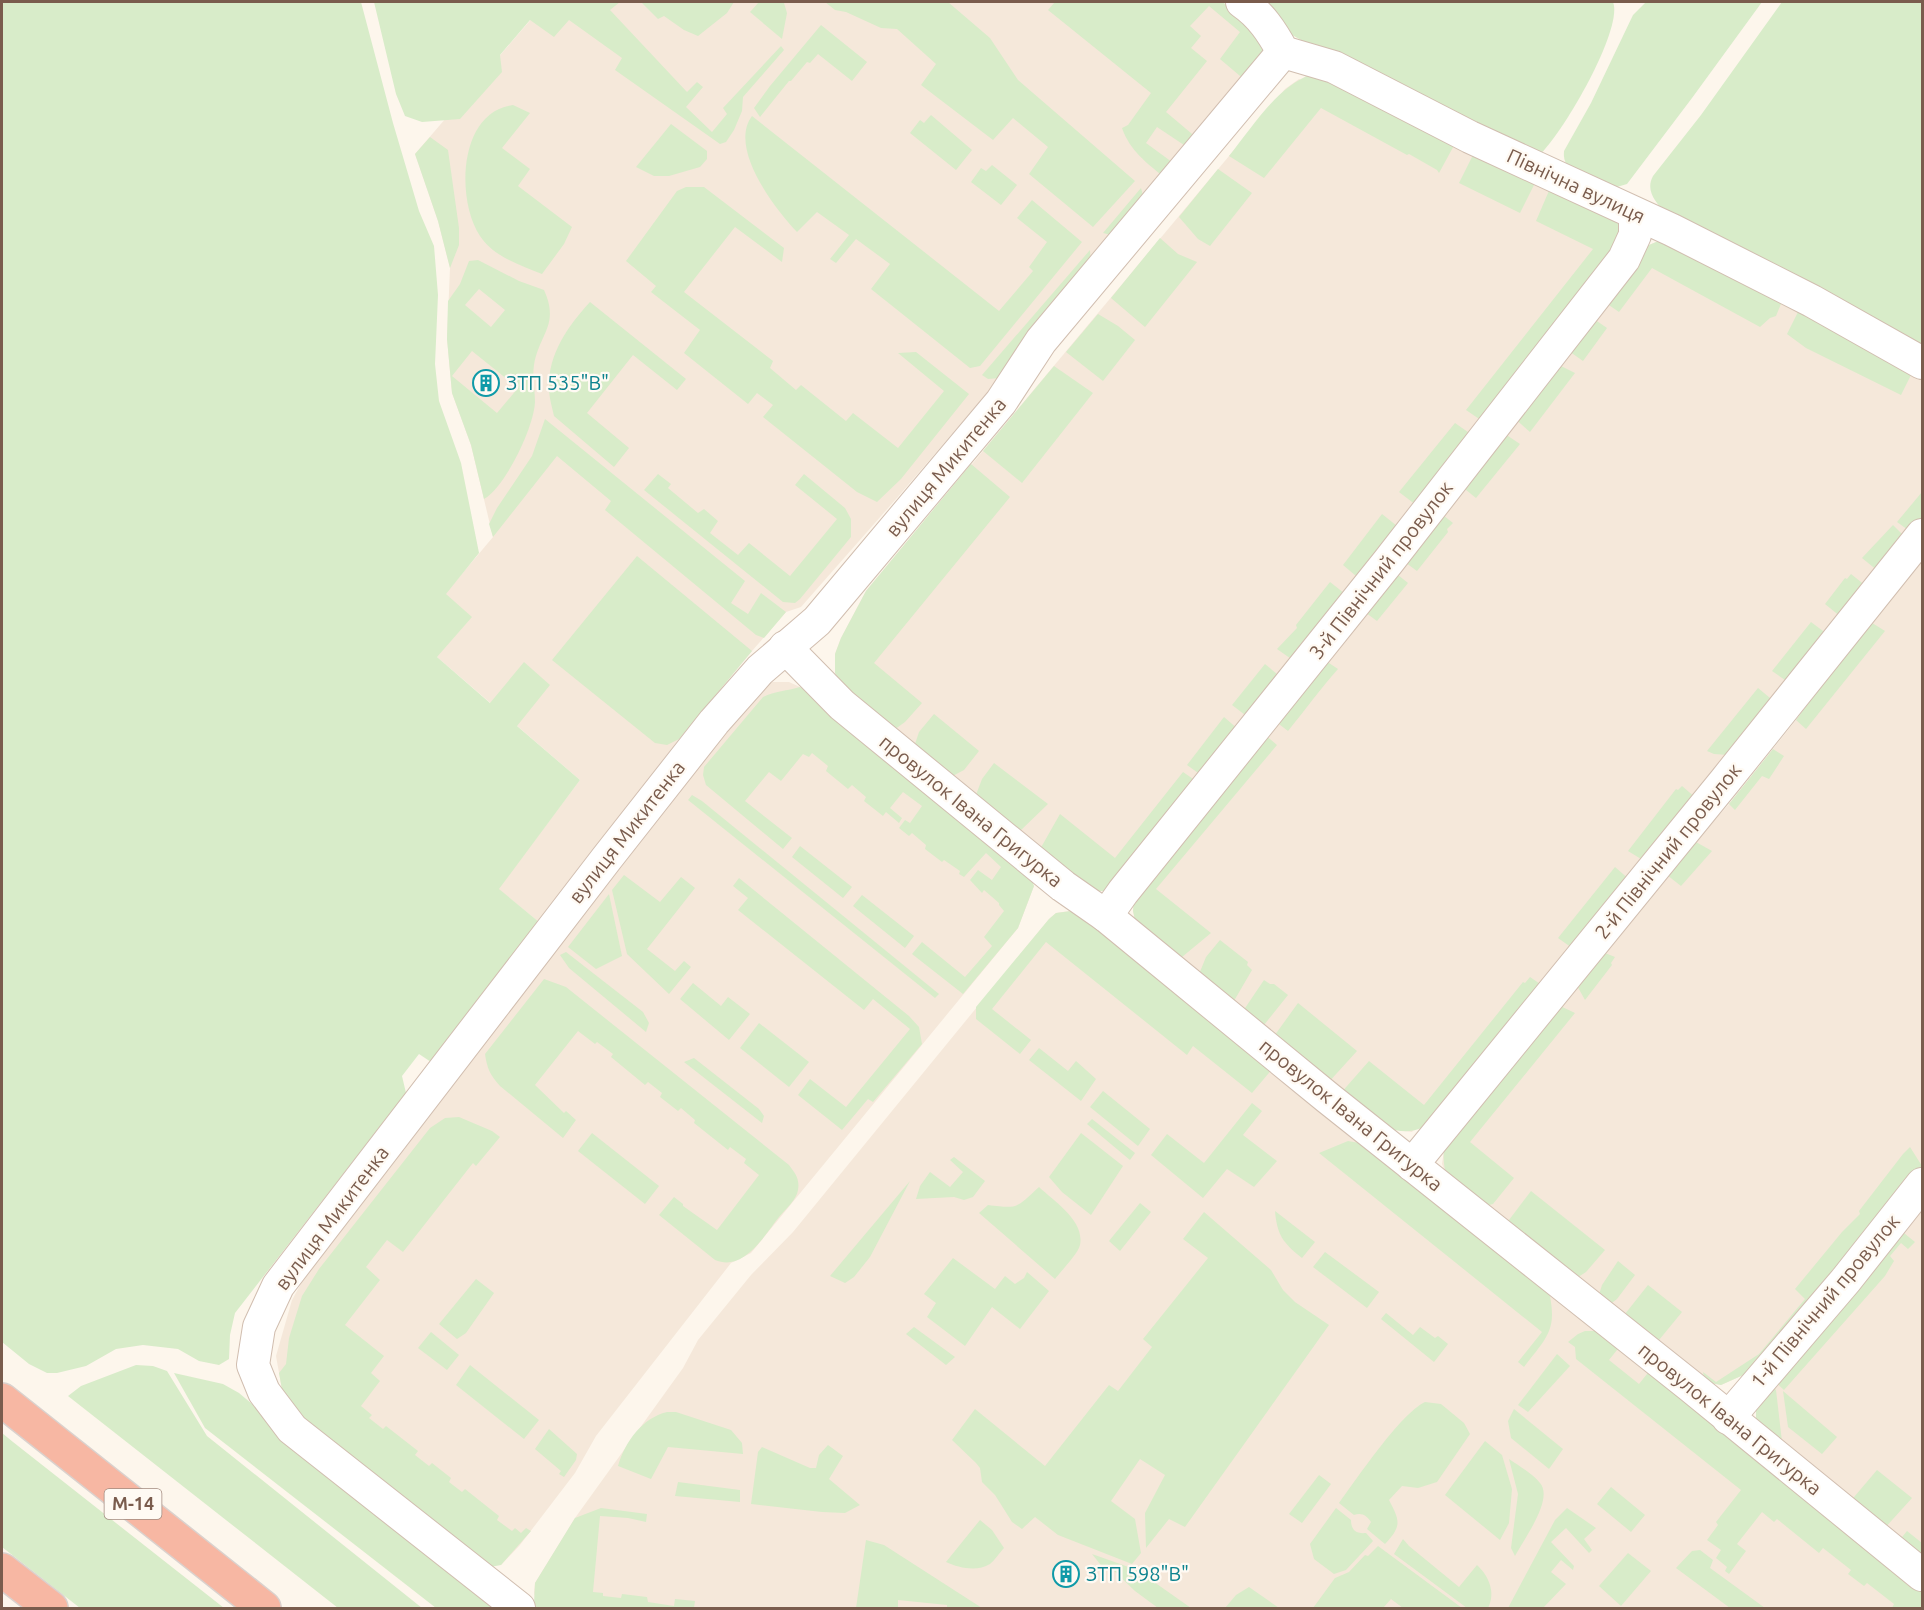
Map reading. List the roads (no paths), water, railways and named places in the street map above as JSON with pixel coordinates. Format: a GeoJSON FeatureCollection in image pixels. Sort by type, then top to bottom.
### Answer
{"type":"FeatureCollection","features":[{"type":"Feature","properties":{"kind":"highway","name":"М-14"},"geometry":{"type":"LineString","coordinates":[[2,1400],[264,1608]]}},
{"type":"Feature","properties":{"kind":"highway"},"geometry":{"type":"LineString","coordinates":[[2,1570],[51,1608]]}},
{"type":"Feature","properties":{"kind":"street"},"geometry":{"type":"LineString","coordinates":[[1242,2],[1254,10],[1271,30],[1283,52]]}},
{"type":"Feature","properties":{"kind":"street","name":"Північна вулиця"},"geometry":{"type":"LineString","coordinates":[[1283,52],[1334,67],[1470,137],[1741,264],[1923,363]]}},
{"type":"Feature","properties":{"kind":"street","name":"вулиця Микитенка"},"geometry":{"type":"LineString","coordinates":[[519,1608],[292,1429],[264,1392],[253,1365],[259,1328],[278,1286],[613,849],[714,722],[760,670],[817,621],[993,411],[1041,341],[1283,52]]}},
{"type":"Feature","properties":{"kind":"street","name":"3-й Північний провулок"},"geometry":{"type":"LineString","coordinates":[[1106,916],[1435,502],[1624,259],[1635,235],[1635,214]]}},
{"type":"Feature","properties":{"kind":"street","name":"2-й Північний провулок"},"geometry":{"type":"LineString","coordinates":[[1412,1165],[1923,535]]}},
{"type":"Feature","properties":{"kind":"street","name":"провулок Івана Григурка"},"geometry":{"type":"LineString","coordinates":[[785,647],[842,705],[1063,886],[1106,916],[1923,1575]]}},
{"type":"Feature","properties":{"kind":"street","name":"1-й Північний провулок"},"geometry":{"type":"LineString","coordinates":[[1728,1418],[1846,1280],[1923,1184]]}},
{"type":"Feature","properties":{"kind":"place","name":"ЗТП 535\"В\""},"geometry":{"type":"Point","coordinates":[486,383]}},
{"type":"Feature","properties":{"kind":"place","name":"ЗТП 598\"В\""},"geometry":{"type":"Point","coordinates":[1066,1574]}}]}
